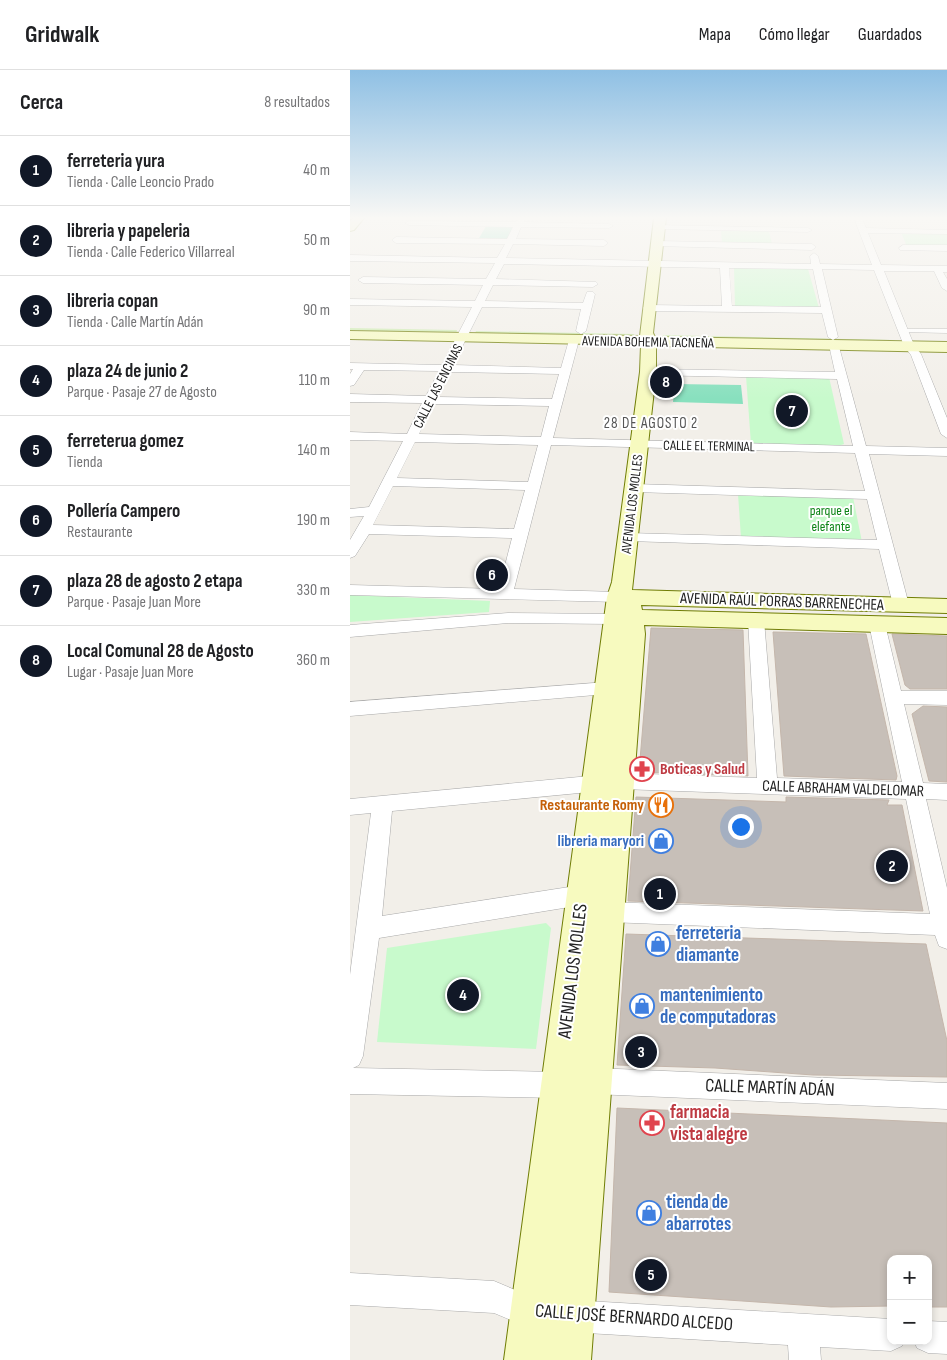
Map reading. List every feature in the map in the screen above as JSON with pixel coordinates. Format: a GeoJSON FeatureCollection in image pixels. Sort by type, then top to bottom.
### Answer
{"type":"FeatureCollection","features":[{"type":"Feature","properties":{"kind":"street","name":"CALLE LAS ENCINAS"},"geometry":{"type":"LineString","coordinates":[[350,553],[365,529],[492,278]]}},
{"type":"Feature","properties":{"kind":"street"},"geometry":{"type":"LineString","coordinates":[[364,279],[490,282],[535,278]]}},
{"type":"Feature","properties":{"kind":"street"},"geometry":{"type":"LineString","coordinates":[[506,595],[520,534],[556,402],[594,278]]}},
{"type":"Feature","properties":{"kind":"street","name":"AVENIDA LOS MOLLES"},"geometry":{"type":"LineString","coordinates":[[608,782],[607,688],[623,602],[628,537],[648,372],[648,308],[653,278]]}},
{"type":"Feature","properties":{"kind":"street"},"geometry":{"type":"LineString","coordinates":[[725,278],[726,309]]}},
{"type":"Feature","properties":{"kind":"street"},"geometry":{"type":"LineString","coordinates":[[819,278],[842,376],[901,605]]}},
{"type":"Feature","properties":{"kind":"street"},"geometry":{"type":"LineString","coordinates":[[883,278],[911,337],[947,434]]}},
{"type":"Feature","properties":{"kind":"street"},"geometry":{"type":"LineString","coordinates":[[350,302],[586,306]]}},
{"type":"Feature","properties":{"kind":"street"},"geometry":{"type":"LineString","coordinates":[[648,308],[827,310]]}},
{"type":"Feature","properties":{"kind":"street","name":"AVENIDA BOHEMIA TACNEÑA"},"geometry":{"type":"LineString","coordinates":[[350,326],[465,333],[577,336],[834,341],[911,337],[947,339]]}},
{"type":"Feature","properties":{"kind":"street","name":"AVENIDA BOHEMIA TACNEÑA"},"geometry":{"type":"LineString","coordinates":[[350,334],[465,333]]}},
{"type":"Feature","properties":{"kind":"street","name":"AVENIDA BOHEMIA TACNEÑA"},"geometry":{"type":"LineString","coordinates":[[911,337],[947,347]]}},
{"type":"Feature","properties":{"kind":"street"},"geometry":{"type":"LineString","coordinates":[[350,383],[356,366],[565,370]]}},
{"type":"Feature","properties":{"kind":"street"},"geometry":{"type":"LineString","coordinates":[[648,372],[842,376]]}},
{"type":"Feature","properties":{"kind":"street"},"geometry":{"type":"LineString","coordinates":[[350,398],[556,402]]}},
{"type":"Feature","properties":{"kind":"street"},"geometry":{"type":"LineString","coordinates":[[350,436],[412,438]]}},
{"type":"Feature","properties":{"kind":"street","name":"CALLE EL TERMINAL"},"geometry":{"type":"LineString","coordinates":[[412,438],[947,452]]}},
{"type":"Feature","properties":{"kind":"street"},"geometry":{"type":"LineString","coordinates":[[389,482],[533,486]]}},
{"type":"Feature","properties":{"kind":"street"},"geometry":{"type":"LineString","coordinates":[[634,488],[873,495]]}},
{"type":"Feature","properties":{"kind":"street"},"geometry":{"type":"LineString","coordinates":[[350,513],[374,511]]}},
{"type":"Feature","properties":{"kind":"street"},"geometry":{"type":"LineString","coordinates":[[365,529],[520,534]]}},
{"type":"Feature","properties":{"kind":"street"},"geometry":{"type":"LineString","coordinates":[[628,537],[886,545]]}},
{"type":"Feature","properties":{"kind":"street"},"geometry":{"type":"LineString","coordinates":[[350,590],[506,595],[623,602]]}},
{"type":"Feature","properties":{"kind":"street"},"geometry":{"type":"LineString","coordinates":[[350,631],[508,618],[623,602]]}},
{"type":"Feature","properties":{"kind":"street","name":"AVENIDA LOS MOLLES"},"geometry":{"type":"LineString","coordinates":[[527,1360],[552,1315],[608,782],[633,634],[623,602]]}},
{"type":"Feature","properties":{"kind":"street","name":"AVENIDA RAÚL PORRAS BARRENECHEA"},"geometry":{"type":"LineString","coordinates":[[623,602],[947,606]]}},
{"type":"Feature","properties":{"kind":"street","name":"AVENIDA RAÚL PORRAS BARRENECHEA"},"geometry":{"type":"LineString","coordinates":[[623,602],[756,620],[947,626]]}},
{"type":"Feature","properties":{"kind":"street"},"geometry":{"type":"LineString","coordinates":[[756,620],[768,786]]}},
{"type":"Feature","properties":{"kind":"street"},"geometry":{"type":"LineString","coordinates":[[370,928],[596,904],[946,931],[877,624]]}},
{"type":"Feature","properties":{"kind":"street"},"geometry":{"type":"LineString","coordinates":[[350,708],[607,688]]}},
{"type":"Feature","properties":{"kind":"street"},"geometry":{"type":"LineString","coordinates":[[893,697],[947,698]]}},
{"type":"Feature","properties":{"kind":"street","name":"CALLE ABRAHAM VALDELOMAR"},"geometry":{"type":"LineString","coordinates":[[350,807],[608,782],[947,792]]}},
{"type":"Feature","properties":{"kind":"street"},"geometry":{"type":"LineString","coordinates":[[350,1056],[370,928],[382,804]]}},
{"type":"Feature","properties":{"kind":"street","name":"CALLE MARTÍN ADÁN"},"geometry":{"type":"LineString","coordinates":[[350,1080],[577,1083],[947,1096]]}},
{"type":"Feature","properties":{"kind":"street","name":"CALLE JOSÉ BERNARDO ALCEDO"},"geometry":{"type":"LineString","coordinates":[[350,1288],[494,1297],[552,1315],[804,1345],[887,1335]]}},
{"type":"Feature","properties":{"kind":"street","name":"AVENIDA LOS MOLLES"},"geometry":{"type":"LineString","coordinates":[[552,1315],[568,1360]]}},
{"type":"Feature","properties":{"kind":"street"},"geometry":{"type":"LineString","coordinates":[[932,1337],[947,1338]]}},
{"type":"Feature","properties":{"kind":"lane"},"geometry":{"type":"LineString","coordinates":[[911,337],[947,331]]}},
{"type":"Feature","properties":{"kind":"green space"},"geometry":{"type":"Polygon","coordinates":[[[734,278],[811,278],[819,308],[735,307],[734,278]]]}},
{"type":"Feature","properties":{"kind":"green space"},"geometry":{"type":"Polygon","coordinates":[[[350,328],[457,330],[456,334],[350,332],[350,328]]]}},
{"type":"Feature","properties":{"kind":"green space"},"geometry":{"type":"Polygon","coordinates":[[[476,331],[634,334],[633,338],[474,335],[476,331]]]}},
{"type":"Feature","properties":{"kind":"green space"},"geometry":{"type":"Polygon","coordinates":[[[663,335],[894,340],[896,344],[663,338],[663,335]]]}},
{"type":"Feature","properties":{"kind":"green space"},"geometry":{"type":"Polygon","coordinates":[[[746,376],[829,377],[844,444],[838,446],[751,444],[746,376]]]}},
{"type":"Feature","properties":{"kind":"green space"},"geometry":{"type":"Polygon","coordinates":[[[675,384],[741,385],[743,404],[673,402],[675,384]]]}},
{"type":"Feature","properties":{"kind":"green space","name":"parque el elefante"},"geometry":{"type":"Polygon","coordinates":[[[738,494],[853,497],[862,542],[741,538],[738,494]]]}},
{"type":"Feature","properties":{"kind":"green space"},"geometry":{"type":"Polygon","coordinates":[[[350,595],[490,601],[489,612],[350,622],[350,595]]]}},
{"type":"Feature","properties":{"kind":"green space"},"geometry":{"type":"Polygon","coordinates":[[[546,923],[551,928],[536,1049],[377,1042],[387,948],[546,923]]]}},
{"type":"Feature","properties":{"kind":"building"},"geometry":{"type":"Polygon","coordinates":[[[658,377],[675,377],[675,388],[658,388],[658,377]]]}},
{"type":"Feature","properties":{"kind":"building"},"geometry":{"type":"Polygon","coordinates":[[[488,563],[504,563],[496,587],[480,587],[488,563]]]}},
{"type":"Feature","properties":{"kind":"building"},"geometry":{"type":"Polygon","coordinates":[[[651,628],[743,630],[748,776],[639,772],[651,628]]]}},
{"type":"Feature","properties":{"kind":"building"},"geometry":{"type":"Polygon","coordinates":[[[773,632],[866,634],[897,776],[896,780],[784,776],[773,632]]]}},
{"type":"Feature","properties":{"kind":"building"},"geometry":{"type":"Polygon","coordinates":[[[892,634],[947,636],[947,689],[910,689],[905,685],[892,634]]]}},
{"type":"Feature","properties":{"kind":"building"},"geometry":{"type":"Polygon","coordinates":[[[923,706],[947,707],[947,782],[929,781],[912,714],[923,706]]]}},
{"type":"Feature","properties":{"kind":"building"},"geometry":{"type":"Polygon","coordinates":[[[636,797],[786,802],[786,797],[889,800],[887,805],[902,805],[923,911],[628,901],[636,797]]]}},
{"type":"Feature","properties":{"kind":"building"},"geometry":{"type":"Polygon","coordinates":[[[626,934],[926,944],[947,1041],[947,1077],[813,1075],[715,1068],[617,1065],[626,934]]]}},
{"type":"Feature","properties":{"kind":"building"},"geometry":{"type":"Polygon","coordinates":[[[617,1108],[947,1123],[947,1307],[932,1307],[932,1255],[887,1255],[887,1306],[831,1307],[609,1292],[617,1108]]]}},
{"type":"Feature","properties":{"kind":"place","name":"Local Comunal 28 de Agosto"},"geometry":{"type":"Point","coordinates":[666,382]}},
{"type":"Feature","properties":{"kind":"place","name":"plaza 28 de agosto 2 etapa"},"geometry":{"type":"Point","coordinates":[792,411]}},
{"type":"Feature","properties":{"kind":"place","name":"Pollería Campero"},"geometry":{"type":"Point","coordinates":[492,575]}},
{"type":"Feature","properties":{"kind":"place","name":"Boticas y Salud"},"geometry":{"type":"Point","coordinates":[642,769]}},
{"type":"Feature","properties":{"kind":"place","name":"Restaurante Romy"},"geometry":{"type":"Point","coordinates":[661,805]}},
{"type":"Feature","properties":{"kind":"place","name":"libreria maryori"},"geometry":{"type":"Point","coordinates":[661,841]}},
{"type":"Feature","properties":{"kind":"place","name":"libreria y papeleria"},"geometry":{"type":"Point","coordinates":[892,866]}},
{"type":"Feature","properties":{"kind":"place","name":"ferreteria yura"},"geometry":{"type":"Point","coordinates":[660,894]}},
{"type":"Feature","properties":{"kind":"place","name":"ferreteria diamante"},"geometry":{"type":"Point","coordinates":[658,944]}},
{"type":"Feature","properties":{"kind":"place","name":"plaza 24 de junio 2"},"geometry":{"type":"Point","coordinates":[463,995]}},
{"type":"Feature","properties":{"kind":"place","name":"mantenimiento de computadoras"},"geometry":{"type":"Point","coordinates":[642,1006]}},
{"type":"Feature","properties":{"kind":"place","name":"libreria copan"},"geometry":{"type":"Point","coordinates":[641,1052]}},
{"type":"Feature","properties":{"kind":"place","name":"farmacia vista alegre"},"geometry":{"type":"Point","coordinates":[652,1123]}},
{"type":"Feature","properties":{"kind":"place","name":"tienda de abarrotes"},"geometry":{"type":"Point","coordinates":[649,1213]}},
{"type":"Feature","properties":{"kind":"place","name":"ferreterua gomez"},"geometry":{"type":"Point","coordinates":[651,1275]}},
{"type":"Feature","properties":{"kind":"district","name":"28 DE AGOSTO 2"},"geometry":{"type":"Point","coordinates":[651,423]}}]}
